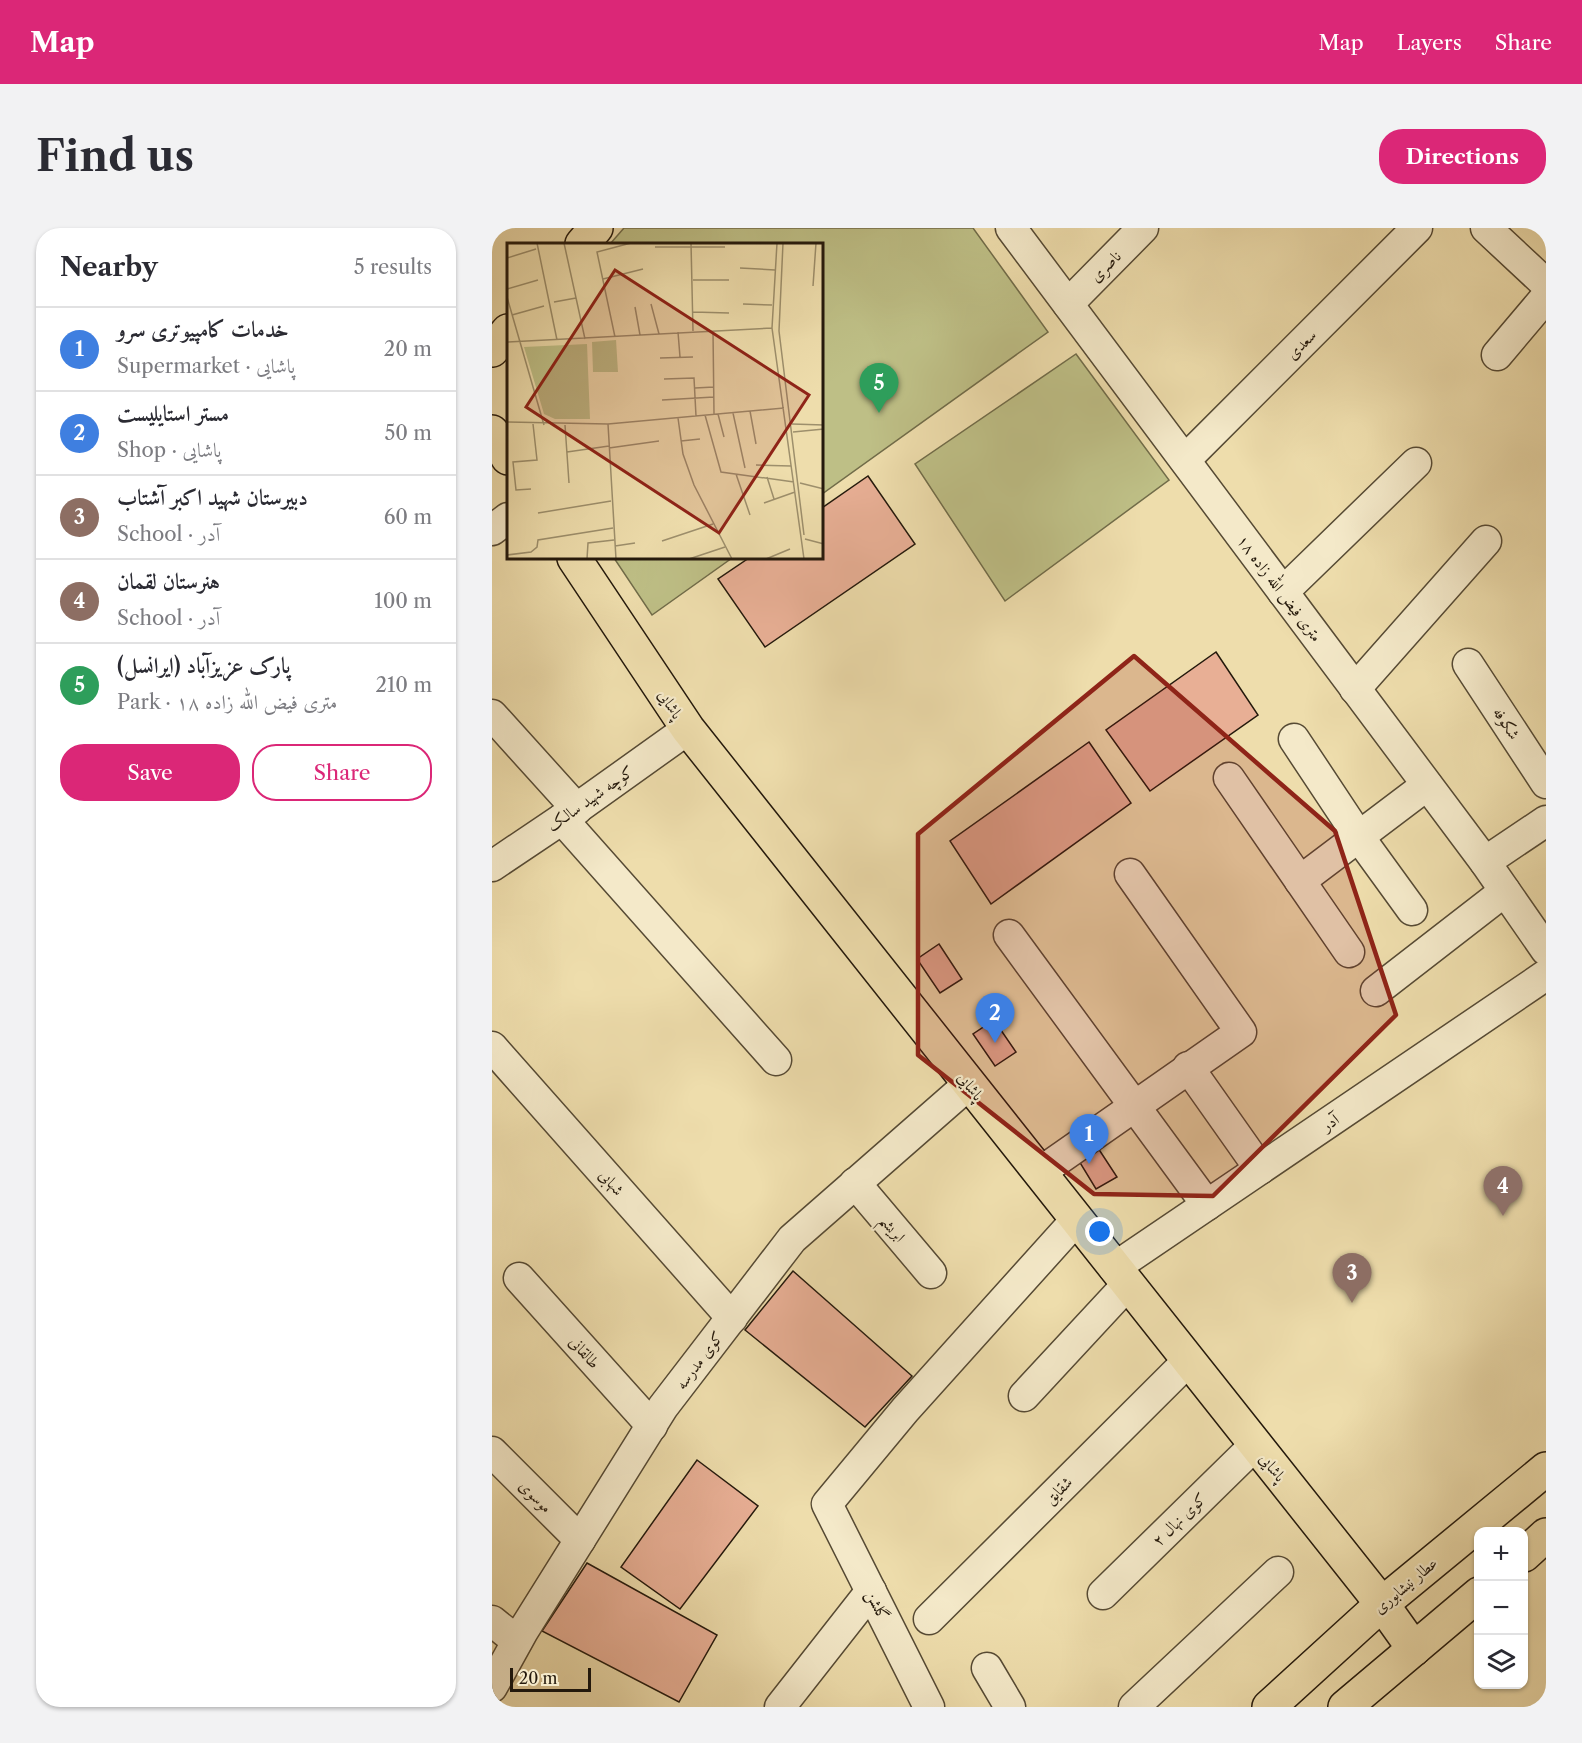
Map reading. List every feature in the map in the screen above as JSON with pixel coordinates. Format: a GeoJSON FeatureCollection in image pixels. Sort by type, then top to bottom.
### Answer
{"type":"FeatureCollection","features":[{"type":"Feature","properties":{"kind":"main road"},"geometry":{"type":"LineString","coordinates":[[583,243],[596,228]]}},
{"type":"Feature","properties":{"kind":"main road"},"geometry":{"type":"LineString","coordinates":[[492,350],[507,332]]}},
{"type":"Feature","properties":{"kind":"main road"},"geometry":{"type":"LineString","coordinates":[[492,432],[507,456]]}},
{"type":"Feature","properties":{"kind":"main road","name":"پاشایی"},"geometry":{"type":"LineString","coordinates":[[575,560],[687,729],[1382,1604],[1414,1649]]}},
{"type":"Feature","properties":{"kind":"main road","name":"عطار نیشابوری"},"geometry":{"type":"LineString","coordinates":[[1269,1707],[1382,1604],[1546,1468]]}},
{"type":"Feature","properties":{"kind":"main road"},"geometry":{"type":"LineString","coordinates":[[1528,1551],[1546,1535]]}},
{"type":"Feature","properties":{"kind":"main road"},"geometry":{"type":"LineString","coordinates":[[1346,1707],[1474,1598]]}},
{"type":"Feature","properties":{"kind":"street","name":"۱۸ متری فیض الله زاده"},"geometry":{"type":"LineString","coordinates":[[1011,228],[1485,862],[1546,950]]}},
{"type":"Feature","properties":{"kind":"street","name":"ناصری"},"geometry":{"type":"LineString","coordinates":[[1068,304],[1143,228]]}},
{"type":"Feature","properties":{"kind":"street","name":"سعدی"},"geometry":{"type":"LineString","coordinates":[[1185,460],[1418,228]]}},
{"type":"Feature","properties":{"kind":"street"},"geometry":{"type":"LineString","coordinates":[[1486,228],[1546,284]]}},
{"type":"Feature","properties":{"kind":"street"},"geometry":{"type":"LineString","coordinates":[[1497,355],[1546,297]]}},
{"type":"Feature","properties":{"kind":"street"},"geometry":{"type":"LineString","coordinates":[[1283,592],[1416,463]]}},
{"type":"Feature","properties":{"kind":"street"},"geometry":{"type":"LineString","coordinates":[[492,530],[507,519]]}},
{"type":"Feature","properties":{"kind":"street"},"geometry":{"type":"LineString","coordinates":[[1355,689],[1486,540]]}},
{"type":"Feature","properties":{"kind":"street","name":"شکوفه"},"geometry":{"type":"LineString","coordinates":[[1468,664],[1546,783]]}},
{"type":"Feature","properties":{"kind":"street"},"geometry":{"type":"LineString","coordinates":[[492,715],[570,814],[776,1060]]}},
{"type":"Feature","properties":{"kind":"street","name":"کوچه شهید سالک"},"geometry":{"type":"LineString","coordinates":[[492,866],[570,814],[687,729]]}},
{"type":"Feature","properties":{"kind":"street"},"geometry":{"type":"LineString","coordinates":[[1294,739],[1359,837],[1412,909]]}},
{"type":"Feature","properties":{"kind":"street"},"geometry":{"type":"LineString","coordinates":[[1229,778],[1349,952]]}},
{"type":"Feature","properties":{"kind":"street"},"geometry":{"type":"LineString","coordinates":[[1300,881],[1427,785]]}},
{"type":"Feature","properties":{"kind":"street"},"geometry":{"type":"LineString","coordinates":[[1485,862],[1546,821]]}},
{"type":"Feature","properties":{"kind":"street"},"geometry":{"type":"LineString","coordinates":[[1039,1173],[1241,1032],[1130,874]]}},
{"type":"Feature","properties":{"kind":"street"},"geometry":{"type":"LineString","coordinates":[[1376,991],[1505,891]]}},
{"type":"Feature","properties":{"kind":"street"},"geometry":{"type":"LineString","coordinates":[[1009,935],[1206,1205]]}},
{"type":"Feature","properties":{"kind":"street","name":"آدر"},"geometry":{"type":"LineString","coordinates":[[1024,1396],[1120,1277],[1206,1205],[1546,975]]}},
{"type":"Feature","properties":{"kind":"street","name":"شهابی"},"geometry":{"type":"LineString","coordinates":[[492,1047],[732,1318]]}},
{"type":"Feature","properties":{"kind":"street"},"geometry":{"type":"LineString","coordinates":[[1188,1067],[1260,1169]]}},
{"type":"Feature","properties":{"kind":"street","name":"کوی مدرسه"},"geometry":{"type":"LineString","coordinates":[[492,1687],[517,1641],[663,1407],[792,1239],[969,1084]]}},
{"type":"Feature","properties":{"kind":"street","name":"ابریشم"},"geometry":{"type":"LineString","coordinates":[[855,1183],[931,1273]]}},
{"type":"Feature","properties":{"kind":"street","name":"گلشن"},"geometry":{"type":"LineString","coordinates":[[929,1707],[826,1503],[905,1410],[1076,1220]]}},
{"type":"Feature","properties":{"kind":"street","name":"طالقانی"},"geometry":{"type":"LineString","coordinates":[[519,1278],[652,1426]]}},
{"type":"Feature","properties":{"kind":"street","name":"شقایق"},"geometry":{"type":"LineString","coordinates":[[929,1619],[1188,1361]]}},
{"type":"Feature","properties":{"kind":"street","name":"کوی نهال ۲"},"geometry":{"type":"LineString","coordinates":[[1103,1594],[1255,1445]]}},
{"type":"Feature","properties":{"kind":"street","name":"موسوی"},"geometry":{"type":"LineString","coordinates":[[492,1452],[580,1540]]}},
{"type":"Feature","properties":{"kind":"street"},"geometry":{"type":"LineString","coordinates":[[1134,1707],[1278,1572]]}},
{"type":"Feature","properties":{"kind":"street"},"geometry":{"type":"LineString","coordinates":[[780,1707],[871,1591]]}},
{"type":"Feature","properties":{"kind":"street"},"geometry":{"type":"LineString","coordinates":[[492,1621],[517,1641]]}},
{"type":"Feature","properties":{"kind":"street"},"geometry":{"type":"LineString","coordinates":[[987,1668],[1010,1707]]}},
{"type":"Feature","properties":{"kind":"highlighted area"},"geometry":{"type":"Polygon","coordinates":[[[1134,656],[1335,831],[1396,1015],[1213,1196],[1094,1194],[918,1055],[918,834],[1134,656]]]}},
{"type":"Feature","properties":{"kind":"green space"},"geometry":{"type":"Polygon","coordinates":[[[624,228],[973,228],[1048,332],[824,493],[824,243],[611,243],[624,228]]]}},
{"type":"Feature","properties":{"kind":"green space"},"geometry":{"type":"Polygon","coordinates":[[[1076,354],[1169,480],[1005,601],[915,464],[1076,354]]]}},
{"type":"Feature","properties":{"kind":"green space"},"geometry":{"type":"Polygon","coordinates":[[[615,560],[729,560],[652,615],[615,560]]]}},
{"type":"Feature","properties":{"kind":"building"},"geometry":{"type":"Polygon","coordinates":[[[868,476],[915,544],[765,647],[718,579],[746,560],[824,560],[824,507],[868,476]]]}},
{"type":"Feature","properties":{"kind":"building"},"geometry":{"type":"Polygon","coordinates":[[[1216,652],[1258,715],[1150,791],[1106,730],[1216,652]]]}},
{"type":"Feature","properties":{"kind":"building"},"geometry":{"type":"Polygon","coordinates":[[[1089,742],[1131,803],[991,904],[950,841],[1089,742]]]}},
{"type":"Feature","properties":{"kind":"building"},"geometry":{"type":"Polygon","coordinates":[[[939,944],[962,979],[940,993],[917,959],[939,944]]]}},
{"type":"Feature","properties":{"kind":"building"},"geometry":{"type":"Polygon","coordinates":[[[994,1020],[1016,1052],[995,1066],[973,1034],[994,1020]]]}},
{"type":"Feature","properties":{"kind":"building"},"geometry":{"type":"Polygon","coordinates":[[[1098,1148],[1117,1177],[1096,1189],[1079,1161],[1098,1148]]]}},
{"type":"Feature","properties":{"kind":"building"},"geometry":{"type":"Polygon","coordinates":[[[793,1271],[912,1376],[865,1427],[745,1330],[793,1271]]]}},
{"type":"Feature","properties":{"kind":"building"},"geometry":{"type":"Polygon","coordinates":[[[697,1460],[758,1506],[680,1609],[621,1567],[697,1460]]]}},
{"type":"Feature","properties":{"kind":"building"},"geometry":{"type":"Polygon","coordinates":[[[587,1563],[717,1635],[679,1702],[542,1631],[587,1563]]]}},
{"type":"Feature","properties":{"kind":"place","name":"پارک عزیزآباد (ایرانسل)"},"geometry":{"type":"Point","coordinates":[879,413]}},
{"type":"Feature","properties":{"kind":"place","name":"مستر استایلیست"},"geometry":{"type":"Point","coordinates":[995,1043]}},
{"type":"Feature","properties":{"kind":"place","name":"خدمات کامپیوتری سرو"},"geometry":{"type":"Point","coordinates":[1089,1164]}},
{"type":"Feature","properties":{"kind":"place","name":"هنرستان لقمان"},"geometry":{"type":"Point","coordinates":[1503,1216]}},
{"type":"Feature","properties":{"kind":"place","name":"دبیرستان شهید اکبر آشتاب"},"geometry":{"type":"Point","coordinates":[1352,1303]}}]}
